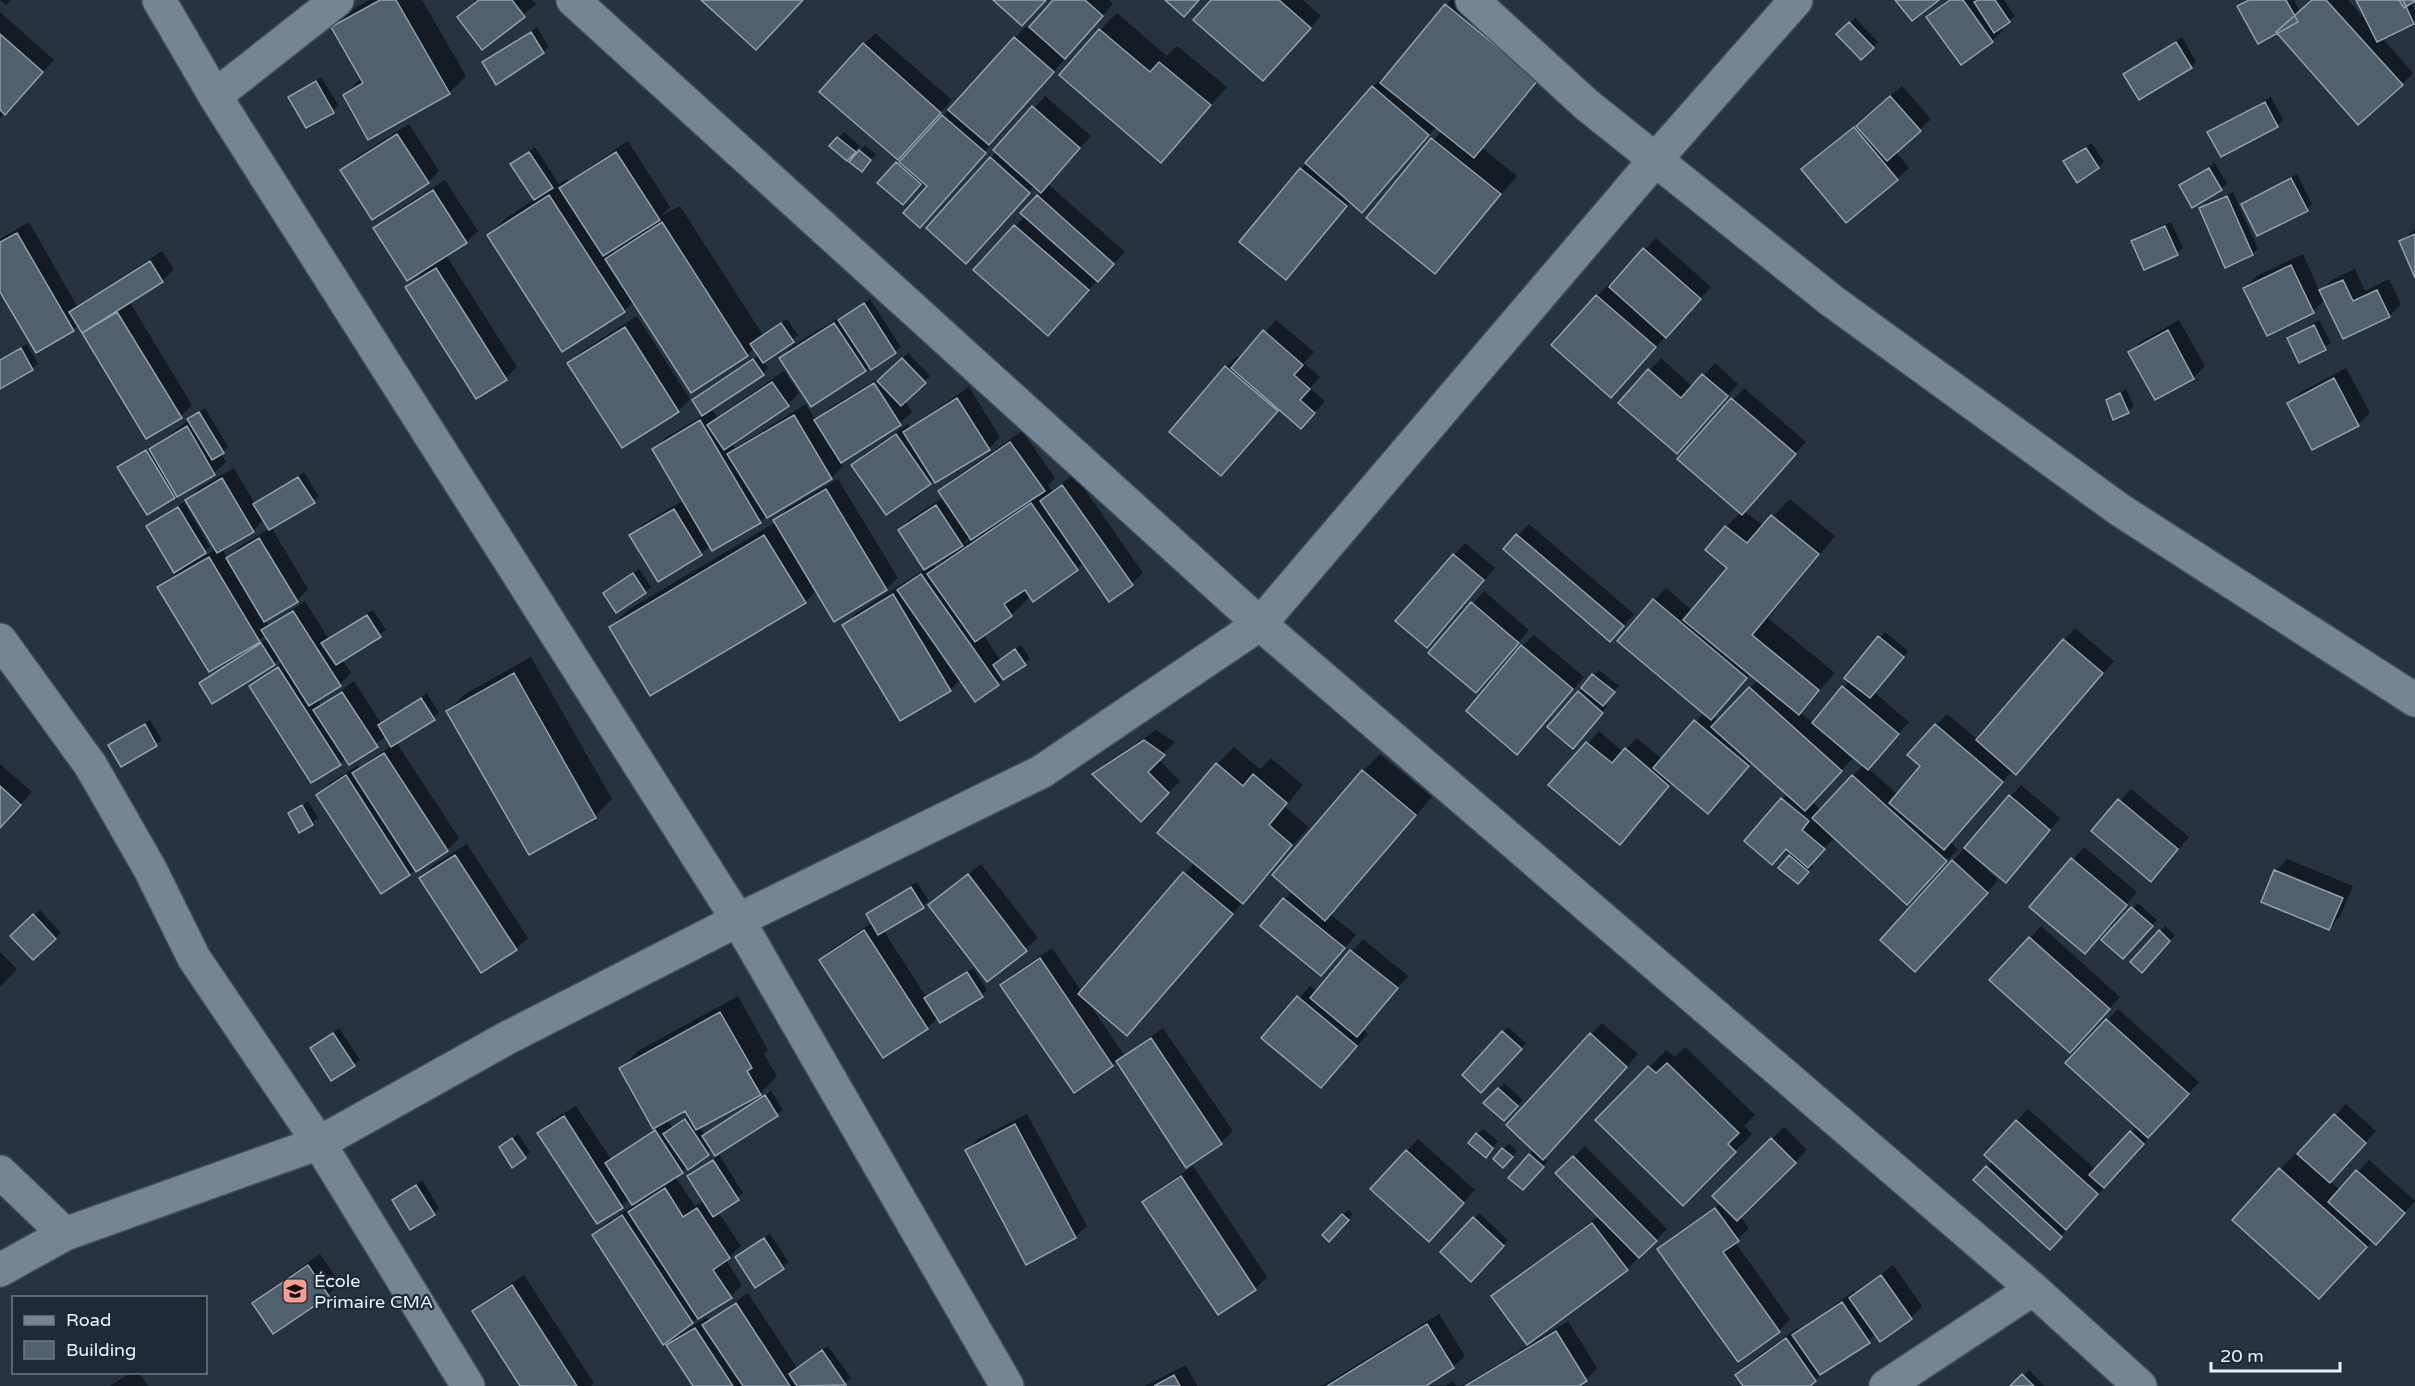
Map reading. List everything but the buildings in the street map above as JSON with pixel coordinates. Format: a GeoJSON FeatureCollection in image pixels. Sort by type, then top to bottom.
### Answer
{"type":"FeatureCollection","features":[{"type":"Feature","properties":{"kind":"street"},"geometry":{"type":"LineString","coordinates":[[159,0],[215,96],[738,920],[1008,1386]]}},
{"type":"Feature","properties":{"kind":"street"},"geometry":{"type":"LineString","coordinates":[[215,96],[337,0]]}},
{"type":"Feature","properties":{"kind":"street"},"geometry":{"type":"LineString","coordinates":[[573,0],[1260,624],[2033,1289],[2140,1386]]}},
{"type":"Feature","properties":{"kind":"street"},"geometry":{"type":"LineString","coordinates":[[1472,0],[1587,105],[1832,301],[2111,503],[2415,700]]}},
{"type":"Feature","properties":{"kind":"street"},"geometry":{"type":"LineString","coordinates":[[0,1270],[65,1234],[319,1143],[507,1038],[738,920],[1041,772],[1260,624],[1655,160],[1797,0]]}},
{"type":"Feature","properties":{"kind":"street"},"geometry":{"type":"LineString","coordinates":[[0,640],[91,766],[150,869],[194,958],[319,1143],[468,1386]]}},
{"type":"Feature","properties":{"kind":"street"},"geometry":{"type":"LineString","coordinates":[[0,1172],[65,1234]]}},
{"type":"Feature","properties":{"kind":"street"},"geometry":{"type":"LineString","coordinates":[[1886,1386],[2033,1289]]}},
{"type":"Feature","properties":{"kind":"place","name":"École Primaire CMA"},"geometry":{"type":"Point","coordinates":[295,1291]}}]}
